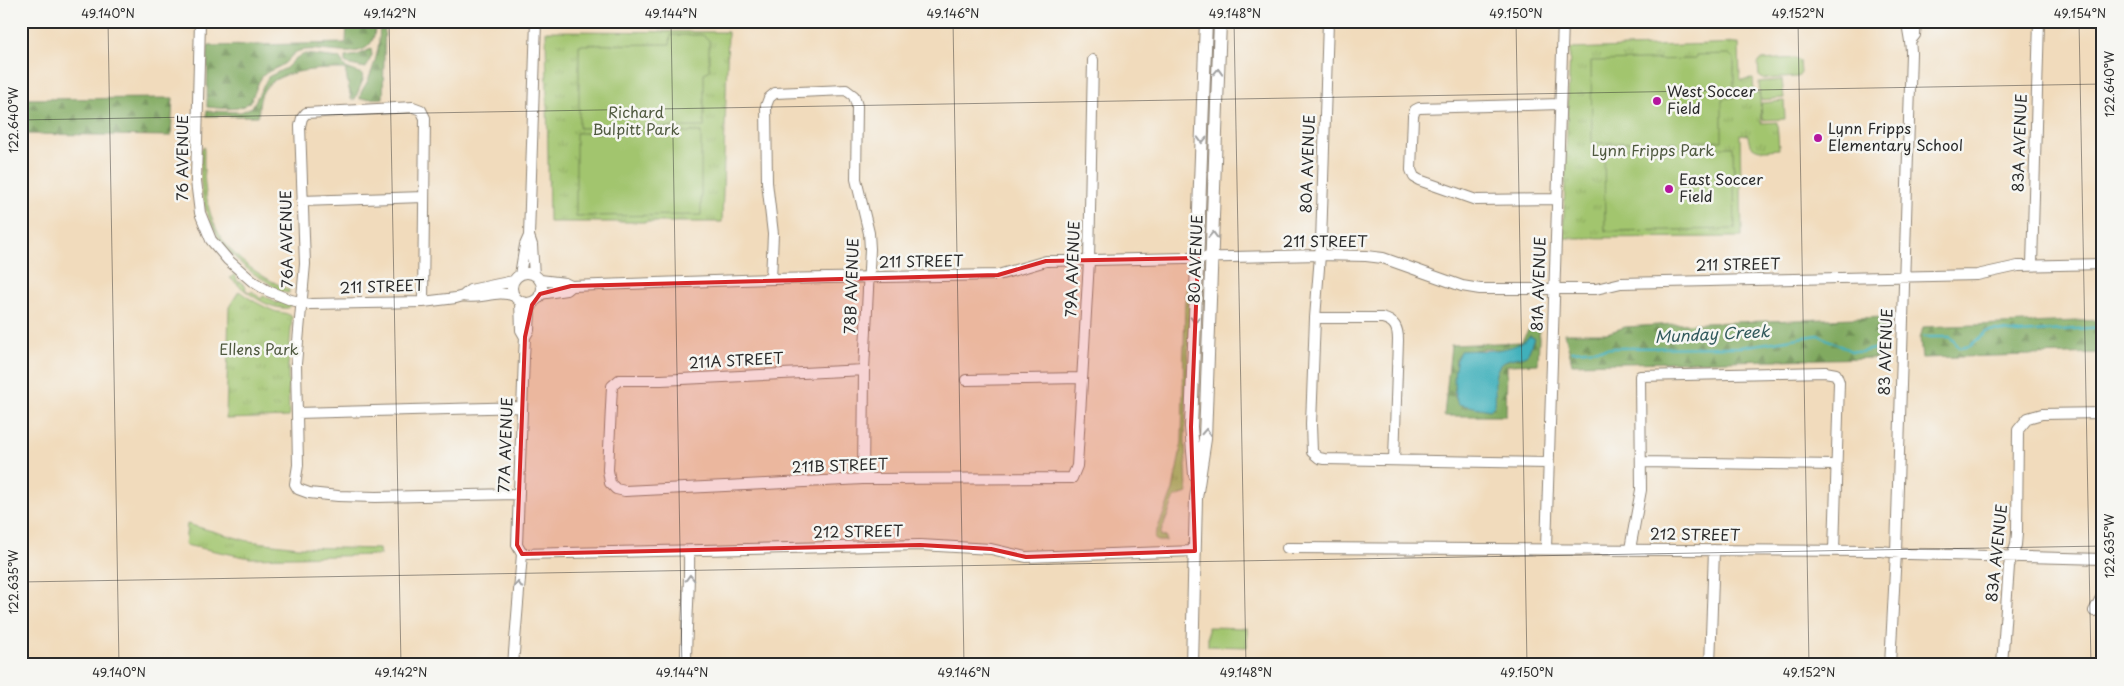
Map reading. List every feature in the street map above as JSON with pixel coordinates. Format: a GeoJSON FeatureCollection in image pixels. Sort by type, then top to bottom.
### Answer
{"type":"FeatureCollection","features":[{"type":"Feature","properties":{"kind":"main road","name":"80 AVENUE"},"geometry":{"type":"LineString","coordinates":[[1192,665],[1196,498],[1191,427],[1206,21]]}},
{"type":"Feature","properties":{"kind":"main road","name":"80 AVENUE"},"geometry":{"type":"LineString","coordinates":[[1196,498],[1205,439],[1220,21]]}},
{"type":"Feature","properties":{"kind":"street","name":"76 AVENUE"},"geometry":{"type":"LineString","coordinates":[[200,21],[196,181],[200,214],[212,240],[228,260],[252,281],[268,291],[302,302]]}},
{"type":"Feature","properties":{"kind":"street"},"geometry":{"type":"LineString","coordinates":[[529,236],[512,289],[517,298],[527,302],[537,297],[541,285],[537,278],[529,236],[536,21]]}},
{"type":"Feature","properties":{"kind":"street","name":"80A AVENUE"},"geometry":{"type":"LineString","coordinates":[[1328,21],[1311,446],[1316,456],[1324,459],[1394,460]]}},
{"type":"Feature","properties":{"kind":"street","name":"81A AVENUE"},"geometry":{"type":"LineString","coordinates":[[1546,548],[1563,21]]}},
{"type":"Feature","properties":{"kind":"street","name":"83 AVENUE"},"geometry":{"type":"LineString","coordinates":[[1906,21],[1908,36],[1911,40]]}},
{"type":"Feature","properties":{"kind":"street","name":"83 AVENUE"},"geometry":{"type":"LineString","coordinates":[[1890,665],[1896,552],[1911,40],[1916,21]]}},
{"type":"Feature","properties":{"kind":"street","name":"83A AVENUE"},"geometry":{"type":"LineString","coordinates":[[2032,265],[2039,21]]}},
{"type":"Feature","properties":{"kind":"street","name":"79A AVENUE"},"geometry":{"type":"LineString","coordinates":[[1072,478],[1077,466],[1089,260],[1093,60]]}},
{"type":"Feature","properties":{"kind":"street","name":"78B AVENUE"},"geometry":{"type":"LineString","coordinates":[[771,280],[773,234],[767,182],[766,106],[769,98],[775,93],[846,90],[854,96],[857,106],[856,179],[869,233],[869,278],[864,370],[863,479]]}},
{"type":"Feature","properties":{"kind":"street"},"geometry":{"type":"LineString","coordinates":[[1557,199],[1476,200],[1414,177],[1411,170],[1413,116],[1419,108],[1560,104]]}},
{"type":"Feature","properties":{"kind":"street","name":"76A AVENUE"},"geometry":{"type":"LineString","coordinates":[[424,197],[425,118],[421,110],[413,107],[312,112],[304,115],[300,126],[305,264],[296,364],[298,466],[295,484],[298,489],[309,493],[338,496],[519,494]]}},
{"type":"Feature","properties":{"kind":"street"},"geometry":{"type":"LineString","coordinates":[[302,202],[424,197],[423,302]]}},
{"type":"Feature","properties":{"kind":"street","name":"211 STREET"},"geometry":{"type":"LineString","coordinates":[[537,278],[565,283],[571,286],[998,275],[1046,261],[1319,255],[1383,258],[1471,288],[1596,289],[1621,283],[1983,274],[2008,267],[2032,265],[2103,264]]}},
{"type":"Feature","properties":{"kind":"street"},"geometry":{"type":"LineString","coordinates":[[516,278],[525,273],[537,278]]}},
{"type":"Feature","properties":{"kind":"street","name":"211 STREET"},"geometry":{"type":"LineString","coordinates":[[463,296],[470,290],[516,278]]}},
{"type":"Feature","properties":{"kind":"street","name":"211 STREET"},"geometry":{"type":"LineString","coordinates":[[537,297],[566,290],[571,286]]}},
{"type":"Feature","properties":{"kind":"street","name":"211 STREET"},"geometry":{"type":"LineString","coordinates":[[302,302],[319,304],[423,302],[463,296],[472,298],[500,293],[517,298]]}},
{"type":"Feature","properties":{"kind":"street","name":"77A AVENUE"},"geometry":{"type":"LineString","coordinates":[[513,665],[522,554],[518,545],[525,337],[529,330],[530,310],[537,297]]}},
{"type":"Feature","properties":{"kind":"street","name":"77A AVENUE"},"geometry":{"type":"LineString","coordinates":[[517,298],[521,330],[525,337]]}},
{"type":"Feature","properties":{"kind":"street"},"geometry":{"type":"LineString","coordinates":[[1315,318],[1382,318],[1393,322],[1396,326],[1398,336],[1394,460],[1548,463]]}},
{"type":"Feature","properties":{"kind":"street","name":"211A STREET"},"geometry":{"type":"LineString","coordinates":[[611,486],[608,470],[612,386],[619,380],[661,380],[864,370]]}},
{"type":"Feature","properties":{"kind":"street"},"geometry":{"type":"LineString","coordinates":[[1630,549],[1641,490],[1640,376],[1825,372],[1836,374],[1839,382],[1835,465],[1834,551]]}},
{"type":"Feature","properties":{"kind":"street"},"geometry":{"type":"LineString","coordinates":[[966,380],[1082,378]]}},
{"type":"Feature","properties":{"kind":"street"},"geometry":{"type":"LineString","coordinates":[[297,413],[522,407]]}},
{"type":"Feature","properties":{"kind":"street","name":"83A AVENUE"},"geometry":{"type":"LineString","coordinates":[[2002,665],[2009,566],[2017,533],[2018,430],[2028,418],[2042,414],[2103,413]]}},
{"type":"Feature","properties":{"kind":"street"},"geometry":{"type":"LineString","coordinates":[[1641,462],[1835,465]]}},
{"type":"Feature","properties":{"kind":"street","name":"211B STREET"},"geometry":{"type":"LineString","coordinates":[[611,486],[625,491],[863,479],[1072,478]]}},
{"type":"Feature","properties":{"kind":"street","name":"212 STREET"},"geometry":{"type":"LineString","coordinates":[[522,554],[920,545],[991,549],[1026,557],[1195,551]]}},
{"type":"Feature","properties":{"kind":"street","name":"212 STREET"},"geometry":{"type":"LineString","coordinates":[[1288,548],[1834,551],[2103,559]]}},
{"type":"Feature","properties":{"kind":"street"},"geometry":{"type":"LineString","coordinates":[[1710,665],[1714,550]]}},
{"type":"Feature","properties":{"kind":"street"},"geometry":{"type":"LineString","coordinates":[[686,665],[687,604],[690,585],[688,551]]}},
{"type":"Feature","properties":{"kind":"street"},"geometry":{"type":"LineString","coordinates":[[2094,611],[2103,594]]}},
{"type":"Feature","properties":{"kind":"highlighted area"},"geometry":{"type":"Polygon","coordinates":[[[1198,258],[1191,427],[1195,551],[1026,557],[991,549],[920,545],[522,554],[517,545],[525,337],[532,305],[540,294],[571,286],[998,275],[1046,261],[1198,258]]]}},
{"type":"Feature","properties":{"kind":"green space"},"geometry":{"type":"Polygon","coordinates":[[[347,21],[375,21],[374,36],[368,46],[360,51],[349,52],[299,51],[282,65],[264,75],[249,103],[232,109],[207,107],[208,46],[346,43],[347,21]]]}},
{"type":"Feature","properties":{"kind":"green space"},"geometry":{"type":"Polygon","coordinates":[[[379,21],[385,21],[383,98],[360,99],[376,57],[379,42],[379,21]]]}},
{"type":"Feature","properties":{"kind":"green space","name":"Richard Bulpitt Park"},"geometry":{"type":"Polygon","coordinates":[[[546,31],[728,32],[722,222],[549,222],[546,31]]]}},
{"type":"Feature","properties":{"kind":"green space"},"geometry":{"type":"Polygon","coordinates":[[[671,35],[703,35],[709,40],[709,71],[704,73],[704,127],[579,128],[579,45],[670,44],[671,35]]]}},
{"type":"Feature","properties":{"kind":"green space","name":"Lynn Fripps Park"},"geometry":{"type":"Polygon","coordinates":[[[1739,43],[1740,80],[1753,79],[1754,93],[1760,93],[1761,123],[1777,122],[1779,149],[1758,150],[1751,145],[1748,135],[1740,134],[1742,237],[1563,238],[1570,49],[1739,43]]]}},
{"type":"Feature","properties":{"kind":"green space"},"geometry":{"type":"Polygon","coordinates":[[[371,49],[372,55],[366,68],[350,65],[345,62],[345,57],[358,55],[371,49]]]}},
{"type":"Feature","properties":{"kind":"green space"},"geometry":{"type":"Polygon","coordinates":[[[305,54],[339,58],[346,68],[362,74],[363,80],[355,99],[351,99],[345,69],[311,70],[286,75],[266,87],[259,103],[258,116],[206,116],[207,111],[241,112],[252,107],[268,77],[286,68],[296,58],[305,54]]]}},
{"type":"Feature","properties":{"kind":"green space","name":"West Soccer Field"},"geometry":{"type":"Polygon","coordinates":[[[1729,54],[1734,59],[1734,97],[1722,99],[1722,141],[1592,143],[1591,61],[1695,59],[1696,55],[1729,54]]]}},
{"type":"Feature","properties":{"kind":"green space"},"geometry":{"type":"Polygon","coordinates":[[[1796,58],[1800,61],[1801,73],[1798,77],[1763,79],[1759,76],[1758,64],[1761,60],[1796,58]]]}},
{"type":"Feature","properties":{"kind":"green space"},"geometry":{"type":"Polygon","coordinates":[[[1782,80],[1784,98],[1760,100],[1759,82],[1782,80]]]}},
{"type":"Feature","properties":{"kind":"green space"},"geometry":{"type":"Polygon","coordinates":[[[173,98],[171,136],[21,134],[21,99],[173,98]]]}},
{"type":"Feature","properties":{"kind":"green space"},"geometry":{"type":"Polygon","coordinates":[[[1784,101],[1785,119],[1762,120],[1761,103],[1784,101]]]}},
{"type":"Feature","properties":{"kind":"green space"},"geometry":{"type":"Polygon","coordinates":[[[701,132],[701,215],[576,216],[576,133],[701,132]]]}},
{"type":"Feature","properties":{"kind":"green space"},"geometry":{"type":"Polygon","coordinates":[[[204,147],[204,174],[207,197],[212,217],[220,235],[231,250],[246,264],[289,290],[289,293],[277,289],[241,263],[230,252],[213,227],[207,213],[201,183],[201,149],[204,147]]]}},
{"type":"Feature","properties":{"kind":"green space","name":"East Soccer Field"},"geometry":{"type":"Polygon","coordinates":[[[1733,147],[1735,229],[1605,231],[1604,148],[1733,147]]]}},
{"type":"Feature","properties":{"kind":"green space"},"geometry":{"type":"Polygon","coordinates":[[[1189,271],[1191,279],[1185,440],[1187,493],[1175,497],[1161,532],[1161,536],[1166,537],[1166,541],[1157,541],[1154,538],[1173,490],[1182,442],[1185,302],[1189,271]]]}},
{"type":"Feature","properties":{"kind":"green space"},"geometry":{"type":"Polygon","coordinates":[[[235,274],[238,282],[241,282],[250,293],[252,291],[261,299],[263,296],[274,302],[278,303],[279,300],[291,305],[288,308],[280,308],[264,303],[242,288],[230,278],[235,274]]]}},
{"type":"Feature","properties":{"kind":"green space","name":"Ellens Park"},"geometry":{"type":"Polygon","coordinates":[[[239,291],[265,307],[286,313],[292,317],[288,366],[289,417],[226,419],[229,307],[239,291]]]}},
{"type":"Feature","properties":{"kind":"green space"},"geometry":{"type":"Polygon","coordinates":[[[1540,311],[1538,364],[1507,365],[1506,416],[1444,416],[1451,345],[1521,342],[1540,311]],[[1530,336],[1508,349],[1474,350],[1456,358],[1454,395],[1458,404],[1490,409],[1498,368],[1507,360],[1527,355],[1534,338],[1530,336]]]}},
{"type":"Feature","properties":{"kind":"green space"},"geometry":{"type":"Polygon","coordinates":[[[1886,317],[1877,358],[1572,364],[1565,333],[1607,333],[1625,327],[1675,324],[1886,317]]]}},
{"type":"Feature","properties":{"kind":"green space"},"geometry":{"type":"Polygon","coordinates":[[[2103,320],[2103,353],[1922,358],[1920,339],[1923,327],[2103,320]]]}},
{"type":"Feature","properties":{"kind":"green space"},"geometry":{"type":"Polygon","coordinates":[[[187,524],[248,541],[299,547],[379,549],[380,555],[250,558],[185,545],[187,524]]]}},
{"type":"Feature","properties":{"kind":"green space"},"geometry":{"type":"Polygon","coordinates":[[[1208,627],[1247,628],[1247,647],[1208,646],[1208,627]]]}},
{"type":"Feature","properties":{"kind":"water"},"geometry":{"type":"Polygon","coordinates":[[[1530,336],[1534,338],[1528,353],[1506,360],[1497,370],[1495,405],[1490,410],[1458,404],[1454,378],[1460,351],[1505,349],[1522,342],[1530,336]]]}},
{"type":"Feature","properties":{"kind":"waterway","name":"Munday Creek"},"geometry":{"type":"LineString","coordinates":[[1924,337],[1950,337],[1960,348],[1970,346],[1986,332],[1994,330],[2020,333],[2103,327]]}},
{"type":"Feature","properties":{"kind":"waterway","name":"Munday Creek"},"geometry":{"type":"LineString","coordinates":[[1572,351],[1615,348],[1741,347],[1818,335],[1851,351],[1860,352],[1878,348]]}},
{"type":"Feature","properties":{"kind":"place","name":"West Soccer Field"},"geometry":{"type":"Point","coordinates":[1657,101]}},
{"type":"Feature","properties":{"kind":"place","name":"Lynn Fripps Elementary School"},"geometry":{"type":"Point","coordinates":[1818,138]}},
{"type":"Feature","properties":{"kind":"place","name":"East Soccer Field"},"geometry":{"type":"Point","coordinates":[1669,189]}}]}
